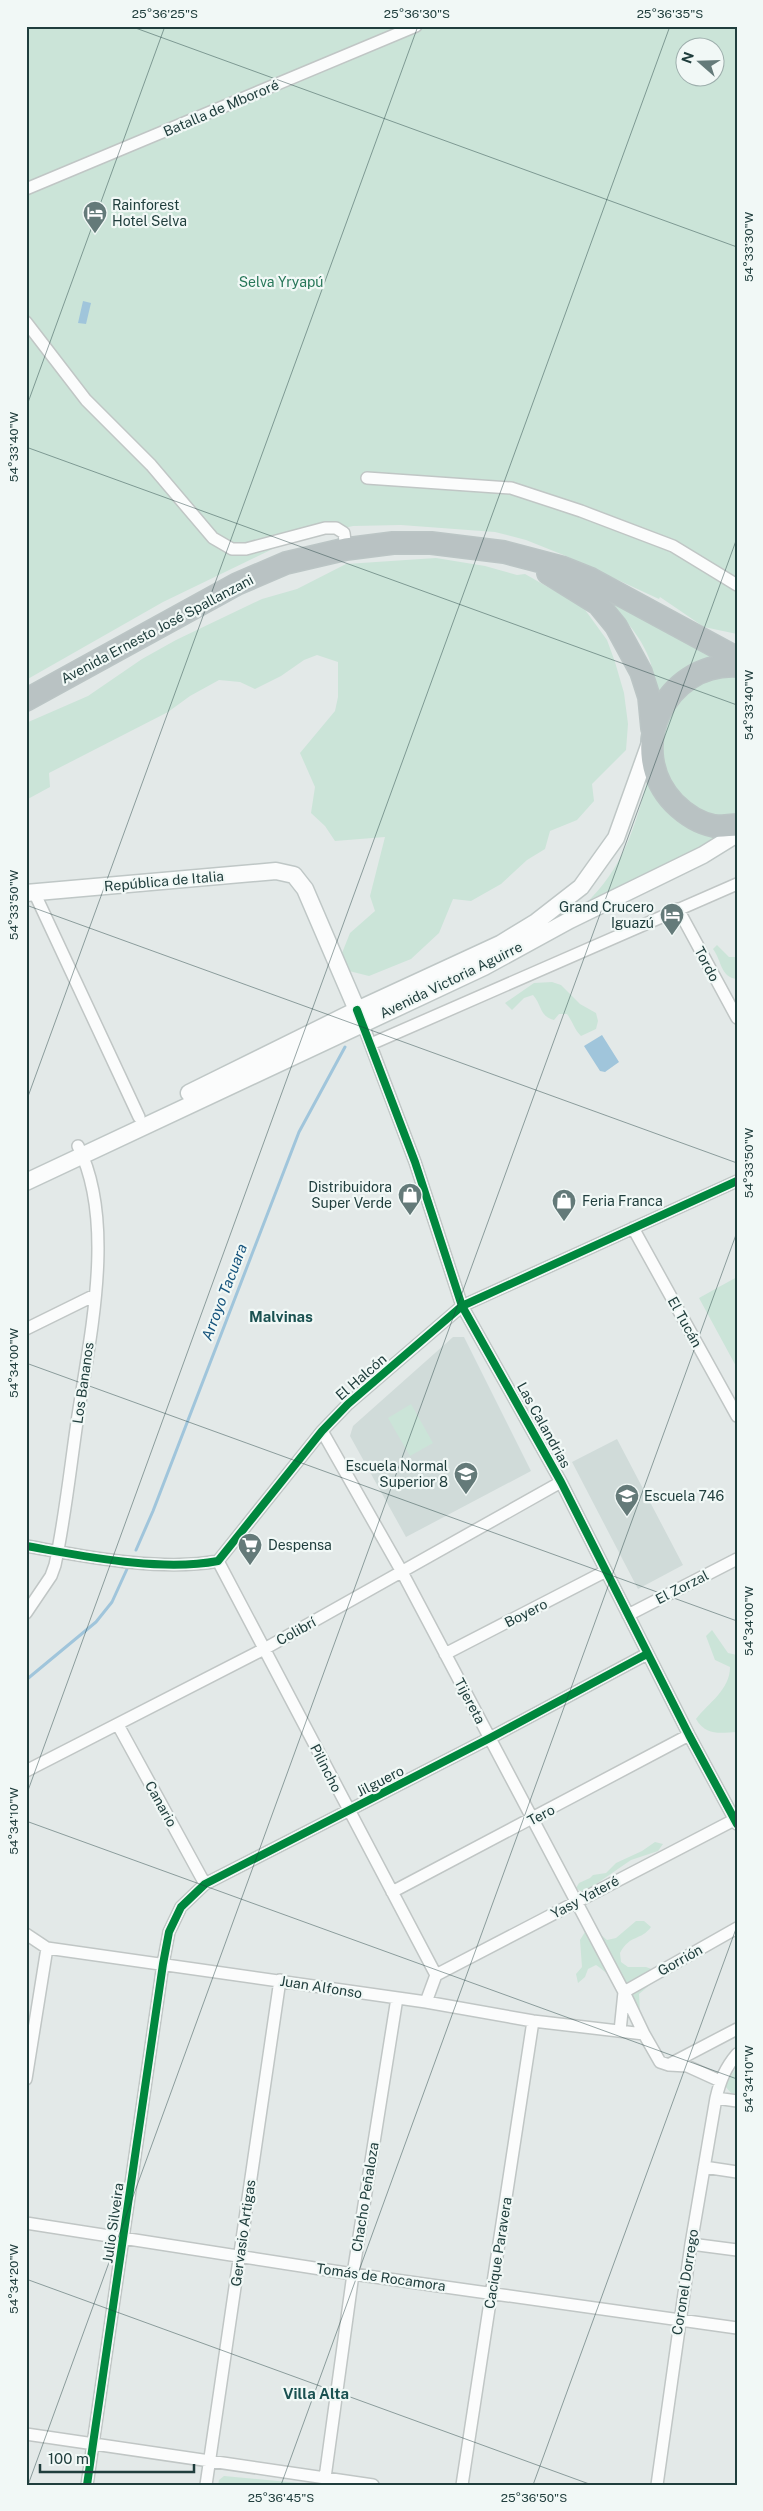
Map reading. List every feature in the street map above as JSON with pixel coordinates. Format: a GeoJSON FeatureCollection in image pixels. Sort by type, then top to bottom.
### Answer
{"type":"FeatureCollection","features":[{"type":"Feature","properties":{"kind":"highway","name":"Avenida Ernesto José Spallanzani"},"geometry":{"type":"LineString","coordinates":[[26,700],[237,584],[286,563],[346,548],[393,543],[431,543],[504,552],[527,560],[561,567],[591,579],[735,659]]}},
{"type":"Feature","properties":{"kind":"highway","name":"Avenida Ernesto José Spallanzani"},"geometry":{"type":"LineString","coordinates":[[527,560],[598,604],[616,626],[641,672],[649,697],[652,761],[657,779],[667,796],[680,810],[696,820],[714,826],[737,825]]}},
{"type":"Feature","properties":{"kind":"highway"},"geometry":{"type":"LineString","coordinates":[[652,736],[658,713],[667,697],[680,684],[703,671],[735,659]]}},
{"type":"Feature","properties":{"kind":"main road","name":"Avenida Victoria Aguirre"},"geometry":{"type":"LineString","coordinates":[[26,1170],[80,1150],[360,1017],[500,944],[536,922],[581,888],[616,838],[652,736]]}},
{"type":"Feature","properties":{"kind":"main road","name":"Avenida Victoria Aguirre"},"geometry":{"type":"LineString","coordinates":[[26,1182],[139,1117],[360,1017],[484,967],[570,920],[703,854],[737,834]]}},
{"type":"Feature","properties":{"kind":"main road","name":"República de Italia"},"geometry":{"type":"LineString","coordinates":[[30,892],[276,871],[294,875],[304,889],[360,1017]]}},
{"type":"Feature","properties":{"kind":"street","name":"Batalla de Mbororé"},"geometry":{"type":"LineString","coordinates":[[26,190],[416,26]]}},
{"type":"Feature","properties":{"kind":"street"},"geometry":{"type":"LineString","coordinates":[[26,322],[86,400],[151,465],[213,538],[232,549],[246,549],[325,528],[336,528],[344,533],[346,548]]}},
{"type":"Feature","properties":{"kind":"street"},"geometry":{"type":"LineString","coordinates":[[367,478],[511,488],[581,511],[673,546],[737,585]]}},
{"type":"Feature","properties":{"kind":"street"},"geometry":{"type":"LineString","coordinates":[[371,1044],[737,884]]}},
{"type":"Feature","properties":{"kind":"street"},"geometry":{"type":"LineString","coordinates":[[30,892],[139,1117]]}},
{"type":"Feature","properties":{"kind":"street","name":"Tordo"},"geometry":{"type":"LineString","coordinates":[[678,909],[737,1018]]}},
{"type":"Feature","properties":{"kind":"street","name":"Las Calandrias"},"geometry":{"type":"LineString","coordinates":[[360,1017],[415,1162],[462,1306],[561,1482],[688,1736],[735,1822]]}},
{"type":"Feature","properties":{"kind":"street","name":"Los Bananos"},"geometry":{"type":"LineString","coordinates":[[26,1613],[51,1576],[58,1551],[96,1295],[97,1224],[95,1202],[80,1150]]}},
{"type":"Feature","properties":{"kind":"street","name":"El Halcón"},"geometry":{"type":"LineString","coordinates":[[218,1561],[322,1431],[348,1404],[462,1306],[737,1181]]}},
{"type":"Feature","properties":{"kind":"street","name":"El Tucán"},"geometry":{"type":"LineString","coordinates":[[634,1228],[733,1401],[737,1416]]}},
{"type":"Feature","properties":{"kind":"street"},"geometry":{"type":"LineString","coordinates":[[26,1329],[96,1295]]}},
{"type":"Feature","properties":{"kind":"street","name":"Tijereta"},"geometry":{"type":"LineString","coordinates":[[322,1431],[446,1654],[624,1992],[644,2034],[660,2062],[669,2065]]}},
{"type":"Feature","properties":{"kind":"street","name":"Colibrí"},"geometry":{"type":"LineString","coordinates":[[26,1771],[266,1648],[561,1482]]}},
{"type":"Feature","properties":{"kind":"street"},"geometry":{"type":"LineString","coordinates":[[26,1546],[154,1564],[198,1565],[218,1561]]}},
{"type":"Feature","properties":{"kind":"street","name":"El Zorzal"},"geometry":{"type":"LineString","coordinates":[[628,1614],[737,1559]]}},
{"type":"Feature","properties":{"kind":"street","name":"Pilincho"},"geometry":{"type":"LineString","coordinates":[[218,1561],[266,1648],[348,1812],[436,1975]]}},
{"type":"Feature","properties":{"kind":"street","name":"Boyero"},"geometry":{"type":"LineString","coordinates":[[446,1654],[606,1571]]}},
{"type":"Feature","properties":{"kind":"street","name":"Jilguero"},"geometry":{"type":"LineString","coordinates":[[163,1964],[169,1932],[181,1907],[205,1884],[348,1812],[647,1654]]}},
{"type":"Feature","properties":{"kind":"street","name":"Canario"},"geometry":{"type":"LineString","coordinates":[[118,1725],[205,1884]]}},
{"type":"Feature","properties":{"kind":"street","name":"Tero"},"geometry":{"type":"LineString","coordinates":[[392,1892],[533,1820],[688,1736]]}},
{"type":"Feature","properties":{"kind":"street","name":"Yasy Yateré"},"geometry":{"type":"LineString","coordinates":[[436,1975],[735,1822]]}},
{"type":"Feature","properties":{"kind":"street","name":"Gorrión"},"geometry":{"type":"LineString","coordinates":[[624,1992],[737,1928]]}},
{"type":"Feature","properties":{"kind":"street","name":"Juan Alfonso"},"geometry":{"type":"LineString","coordinates":[[26,1934],[47,1948],[280,1980],[426,2002],[533,2021],[644,2034]]}},
{"type":"Feature","properties":{"kind":"street"},"geometry":{"type":"LineString","coordinates":[[26,2079],[47,1948]]}},
{"type":"Feature","properties":{"kind":"street","name":"Julio Silveira"},"geometry":{"type":"LineString","coordinates":[[87,2485],[163,1964]]}},
{"type":"Feature","properties":{"kind":"street"},"geometry":{"type":"LineString","coordinates":[[426,2002],[436,1975]]}},
{"type":"Feature","properties":{"kind":"street","name":"Gervasio Artigas"},"geometry":{"type":"LineString","coordinates":[[206,2485],[280,1980]]}},
{"type":"Feature","properties":{"kind":"street"},"geometry":{"type":"LineString","coordinates":[[620,2031],[624,1992]]}},
{"type":"Feature","properties":{"kind":"street","name":"Chacho Peñaloza"},"geometry":{"type":"LineString","coordinates":[[324,2481],[353,2274],[397,1998]]}},
{"type":"Feature","properties":{"kind":"street","name":"Cacique Paravera"},"geometry":{"type":"LineString","coordinates":[[462,2485],[533,2021]]}},
{"type":"Feature","properties":{"kind":"street"},"geometry":{"type":"LineString","coordinates":[[669,2065],[737,2029]]}},
{"type":"Feature","properties":{"kind":"street","name":"Coronel Dorrego"},"geometry":{"type":"LineString","coordinates":[[657,2485],[691,2244],[716,2098],[720,2081],[727,2065],[737,2054]]}},
{"type":"Feature","properties":{"kind":"street"},"geometry":{"type":"LineString","coordinates":[[669,2065],[687,2066],[720,2081]]}},
{"type":"Feature","properties":{"kind":"street"},"geometry":{"type":"LineString","coordinates":[[716,2098],[737,2101]]}},
{"type":"Feature","properties":{"kind":"street"},"geometry":{"type":"LineString","coordinates":[[704,2167],[737,2172]]}},
{"type":"Feature","properties":{"kind":"street","name":"Tomás de Rocamora"},"geometry":{"type":"LineString","coordinates":[[26,2223],[353,2274],[493,2292],[737,2328]]}},
{"type":"Feature","properties":{"kind":"street"},"geometry":{"type":"LineString","coordinates":[[691,2244],[737,2250]]}},
{"type":"Feature","properties":{"kind":"street"},"geometry":{"type":"LineString","coordinates":[[26,2434],[209,2460],[324,2481],[372,2485]]}},
{"type":"Feature","properties":{"kind":"shaded area"},"geometry":{"type":"Polygon","coordinates":[[[453,1337],[464,1337],[531,1471],[406,1537],[350,1436],[353,1426],[453,1337]]]}},
{"type":"Feature","properties":{"kind":"shaded area"},"geometry":{"type":"Polygon","coordinates":[[[617,1439],[683,1565],[638,1589],[572,1462],[617,1439]]]}},
{"type":"Feature","properties":{"kind":"green space","name":"Selva Yryapú"},"geometry":{"type":"Polygon","coordinates":[[[26,26],[737,26],[737,634],[704,627],[660,597],[659,599],[566,556],[526,540],[495,532],[401,525],[353,526],[291,540],[163,602],[26,680],[26,26]]]}},
{"type":"Feature","properties":{"kind":"green space"},"geometry":{"type":"Polygon","coordinates":[[[436,558],[485,566],[517,575],[525,574],[583,607],[607,640],[624,693],[628,724],[626,750],[592,784],[594,801],[577,820],[550,831],[545,849],[527,860],[501,884],[471,901],[453,899],[439,933],[411,959],[369,976],[349,971],[342,953],[350,933],[375,911],[370,896],[385,837],[335,841],[325,826],[311,813],[315,787],[300,753],[335,711],[338,697],[338,662],[317,655],[304,660],[281,676],[255,689],[240,682],[219,680],[190,696],[168,712],[49,773],[50,787],[26,800],[26,723],[88,696],[142,659],[176,640],[262,599],[297,589],[346,564],[436,558]]]}},
{"type":"Feature","properties":{"kind":"green space"},"geometry":{"type":"Polygon","coordinates":[[[593,589],[724,657],[692,665],[679,675],[657,700],[652,668],[639,638],[625,620],[593,589]]]}},
{"type":"Feature","properties":{"kind":"green space"},"geometry":{"type":"Polygon","coordinates":[[[737,671],[737,819],[712,817],[691,807],[662,772],[660,726],[688,685],[737,671]]]}},
{"type":"Feature","properties":{"kind":"green space"},"geometry":{"type":"Polygon","coordinates":[[[647,782],[662,804],[680,822],[702,834],[728,840],[575,913],[603,885],[622,854],[636,820],[647,782]]]}},
{"type":"Feature","properties":{"kind":"green space"},"geometry":{"type":"Polygon","coordinates":[[[717,945],[729,957],[737,957],[737,979],[731,978],[724,972],[713,949],[717,945]]]}},
{"type":"Feature","properties":{"kind":"green space"},"geometry":{"type":"Polygon","coordinates":[[[552,982],[561,985],[580,1004],[596,1013],[598,1021],[596,1029],[581,1036],[567,1014],[559,1014],[554,1020],[549,1018],[543,1013],[533,995],[524,998],[512,1010],[505,1003],[534,983],[552,982]]]}},
{"type":"Feature","properties":{"kind":"green space"},"geometry":{"type":"Polygon","coordinates":[[[737,1277],[737,1368],[699,1298],[737,1277]]]}},
{"type":"Feature","properties":{"kind":"green space"},"geometry":{"type":"Polygon","coordinates":[[[411,1404],[433,1443],[410,1456],[388,1418],[411,1404]]]}},
{"type":"Feature","properties":{"kind":"green space"},"geometry":{"type":"Polygon","coordinates":[[[712,1630],[728,1653],[737,1655],[737,1732],[719,1733],[709,1731],[696,1719],[718,1696],[729,1675],[730,1667],[715,1660],[706,1636],[712,1630]]]}},
{"type":"Feature","properties":{"kind":"green space"},"geometry":{"type":"Polygon","coordinates":[[[655,1842],[663,1844],[658,1851],[631,1860],[583,1893],[576,1888],[579,1883],[593,1875],[606,1873],[616,1863],[642,1851],[655,1842]]]}},
{"type":"Feature","properties":{"kind":"green space"},"geometry":{"type":"Polygon","coordinates":[[[636,1921],[644,1921],[651,1927],[624,1947],[620,1953],[621,1962],[628,1967],[646,1967],[654,1970],[658,1978],[639,1994],[640,2012],[608,1975],[596,1965],[588,1969],[585,1977],[578,1983],[576,1974],[582,1967],[580,1940],[585,1932],[594,1929],[607,1940],[616,1938],[636,1921]]]}},
{"type":"Feature","properties":{"kind":"green space"},"geometry":{"type":"Polygon","coordinates":[[[737,2066],[737,2094],[731,2093],[725,2086],[737,2066]]]}},
{"type":"Feature","properties":{"kind":"green space"},"geometry":{"type":"Polygon","coordinates":[[[224,2476],[310,2485],[218,2485],[219,2480],[224,2476]]]}},
{"type":"Feature","properties":{"kind":"water"},"geometry":{"type":"Polygon","coordinates":[[[83,301],[91,303],[86,324],[78,323],[83,301]]]}},
{"type":"Feature","properties":{"kind":"water"},"geometry":{"type":"Polygon","coordinates":[[[602,1035],[619,1062],[605,1072],[600,1071],[584,1046],[602,1035]]]}},
{"type":"Feature","properties":{"kind":"waterway","name":"Arroyo Tacuara"},"geometry":{"type":"LineString","coordinates":[[136,1550],[153,1511],[299,1132],[345,1047]]}},
{"type":"Feature","properties":{"kind":"waterway","name":"Arroyo Tacuara"},"geometry":{"type":"LineString","coordinates":[[26,1680],[96,1622],[112,1602],[127,1569]]}},
{"type":"Feature","properties":{"kind":"cycle path"},"geometry":{"type":"LineString","coordinates":[[357,1010],[415,1162],[462,1306],[561,1482],[689,1735],[737,1824]]}},
{"type":"Feature","properties":{"kind":"cycle path"},"geometry":{"type":"LineString","coordinates":[[26,1546],[147,1564],[172,1565],[218,1561],[322,1431],[348,1404],[462,1306],[737,1181]]}},
{"type":"Feature","properties":{"kind":"cycle path"},"geometry":{"type":"LineString","coordinates":[[87,2485],[163,1964],[169,1932],[181,1907],[205,1884],[490,1738],[647,1654]]}},
{"type":"Feature","properties":{"kind":"place","name":"Rainforest Hotel Selva"},"geometry":{"type":"Point","coordinates":[95,234]}},
{"type":"Feature","properties":{"kind":"place","name":"Grand Crucero Iguazú"},"geometry":{"type":"Point","coordinates":[672,936]}},
{"type":"Feature","properties":{"kind":"place","name":"Distribuidora Super Verde"},"geometry":{"type":"Point","coordinates":[410,1216]}},
{"type":"Feature","properties":{"kind":"place","name":"Feria Franca"},"geometry":{"type":"Point","coordinates":[564,1222]}},
{"type":"Feature","properties":{"kind":"place","name":"Escuela Normal Superior 8"},"geometry":{"type":"Point","coordinates":[466,1495]}},
{"type":"Feature","properties":{"kind":"place","name":"Escuela 746"},"geometry":{"type":"Point","coordinates":[627,1517]}},
{"type":"Feature","properties":{"kind":"place","name":"Despensa"},"geometry":{"type":"Point","coordinates":[250,1566]}},
{"type":"Feature","properties":{"kind":"district","name":"Malvinas"},"geometry":{"type":"Point","coordinates":[281,1316]}},
{"type":"Feature","properties":{"kind":"district","name":"Villa Alta"},"geometry":{"type":"Point","coordinates":[316,2393]}}]}
